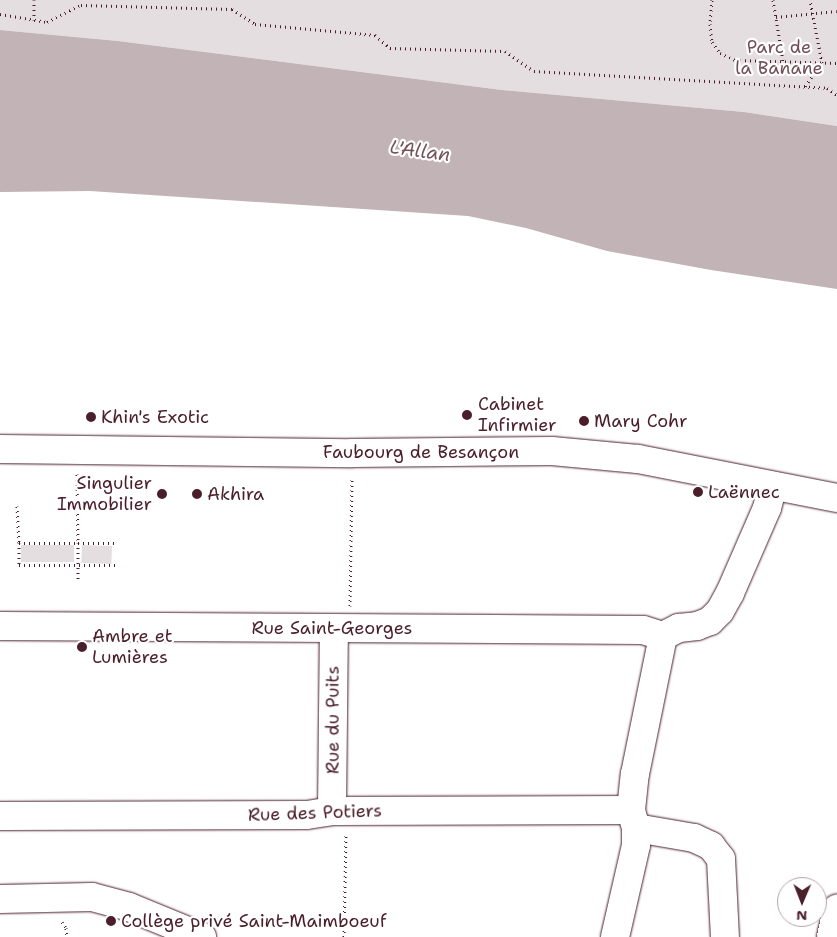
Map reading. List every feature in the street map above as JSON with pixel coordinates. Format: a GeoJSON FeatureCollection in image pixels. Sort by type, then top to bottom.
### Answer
{"type":"FeatureCollection","features":[{"type":"Feature","properties":{"kind":"street","name":"Faubourg de Besançon"},"geometry":{"type":"LineString","coordinates":[[0,449],[352,454],[552,451],[638,459],[837,498]]}},
{"type":"Feature","properties":{"kind":"street"},"geometry":{"type":"LineString","coordinates":[[615,937],[636,845],[633,819],[635,774],[663,636],[679,628],[697,626],[710,621],[720,611],[767,508],[773,486]]}},
{"type":"Feature","properties":{"kind":"street","name":"Rue Saint-Georges"},"geometry":{"type":"LineString","coordinates":[[0,626],[643,630],[663,636]]}},
{"type":"Feature","properties":{"kind":"street","name":"Rue du Puits"},"geometry":{"type":"LineString","coordinates":[[339,811],[342,628]]}},
{"type":"Feature","properties":{"kind":"street"},"geometry":{"type":"LineString","coordinates":[[0,798],[28,799],[42,816]]}},
{"type":"Feature","properties":{"kind":"street","name":"Rue des Potiers"},"geometry":{"type":"LineString","coordinates":[[0,816],[307,815],[339,811],[633,819],[694,838],[711,846],[721,860],[725,937]]}},
{"type":"Feature","properties":{"kind":"street"},"geometry":{"type":"LineString","coordinates":[[0,899],[60,919],[92,897],[129,907],[202,937]]}},
{"type":"Feature","properties":{"kind":"street"},"geometry":{"type":"LineString","coordinates":[[831,937],[837,909]]}},
{"type":"Feature","properties":{"kind":"path"},"geometry":{"type":"LineString","coordinates":[[34,0],[34,20]]}},
{"type":"Feature","properties":{"kind":"path"},"geometry":{"type":"LineString","coordinates":[[712,0],[710,24],[712,42],[720,53],[735,60],[837,63]]}},
{"type":"Feature","properties":{"kind":"path"},"geometry":{"type":"LineString","coordinates":[[773,0],[784,62]]}},
{"type":"Feature","properties":{"kind":"path"},"geometry":{"type":"LineString","coordinates":[[805,87],[822,63],[810,0]]}},
{"type":"Feature","properties":{"kind":"path"},"geometry":{"type":"LineString","coordinates":[[0,14],[47,22],[81,5],[232,10],[255,24],[375,35],[390,48],[506,51],[534,71],[827,88],[837,95]]}},
{"type":"Feature","properties":{"kind":"path"},"geometry":{"type":"LineString","coordinates":[[776,17],[837,11]]}},
{"type":"Feature","properties":{"kind":"path"},"geometry":{"type":"LineString","coordinates":[[342,628],[352,469]]}},
{"type":"Feature","properties":{"kind":"path"},"geometry":{"type":"LineString","coordinates":[[77,474],[78,579]]}},
{"type":"Feature","properties":{"kind":"path"},"geometry":{"type":"LineString","coordinates":[[17,506],[19,565],[118,565]]}},
{"type":"Feature","properties":{"kind":"path"},"geometry":{"type":"LineString","coordinates":[[19,543],[118,543]]}},
{"type":"Feature","properties":{"kind":"path"},"geometry":{"type":"LineString","coordinates":[[339,811],[344,937]]}},
{"type":"Feature","properties":{"kind":"green space","name":"Parc de la Banane"},"geometry":{"type":"Polygon","coordinates":[[[0,0],[837,0],[837,126],[744,112],[502,90],[118,41],[0,30],[0,0]]]}},
{"type":"Feature","properties":{"kind":"green space"},"geometry":{"type":"Polygon","coordinates":[[[21,545],[74,545],[74,562],[21,562],[21,545]]]}},
{"type":"Feature","properties":{"kind":"green space"},"geometry":{"type":"Polygon","coordinates":[[[82,545],[112,546],[111,564],[81,563],[82,545]]]}},
{"type":"Feature","properties":{"kind":"water","name":"L'Allan"},"geometry":{"type":"Polygon","coordinates":[[[0,30],[118,41],[502,90],[744,112],[837,126],[837,289],[711,270],[607,251],[526,228],[468,216],[90,191],[0,192],[0,30]]]}},
{"type":"Feature","properties":{"kind":"place","name":"Cabinet Infirmier"},"geometry":{"type":"Point","coordinates":[467,415]}},
{"type":"Feature","properties":{"kind":"place","name":"Khin's Exotic"},"geometry":{"type":"Point","coordinates":[91,417]}},
{"type":"Feature","properties":{"kind":"place","name":"Mary Cohr"},"geometry":{"type":"Point","coordinates":[584,421]}},
{"type":"Feature","properties":{"kind":"place","name":"Laënnec"},"geometry":{"type":"Point","coordinates":[698,492]}},
{"type":"Feature","properties":{"kind":"place","name":"Singulier Immobilier"},"geometry":{"type":"Point","coordinates":[162,494]}},
{"type":"Feature","properties":{"kind":"place","name":"Akhira"},"geometry":{"type":"Point","coordinates":[197,494]}},
{"type":"Feature","properties":{"kind":"place","name":"Ambre et Lumières"},"geometry":{"type":"Point","coordinates":[82,647]}},
{"type":"Feature","properties":{"kind":"place","name":"Collège privé Saint-Maimboeuf"},"geometry":{"type":"Point","coordinates":[111,921]}}]}
